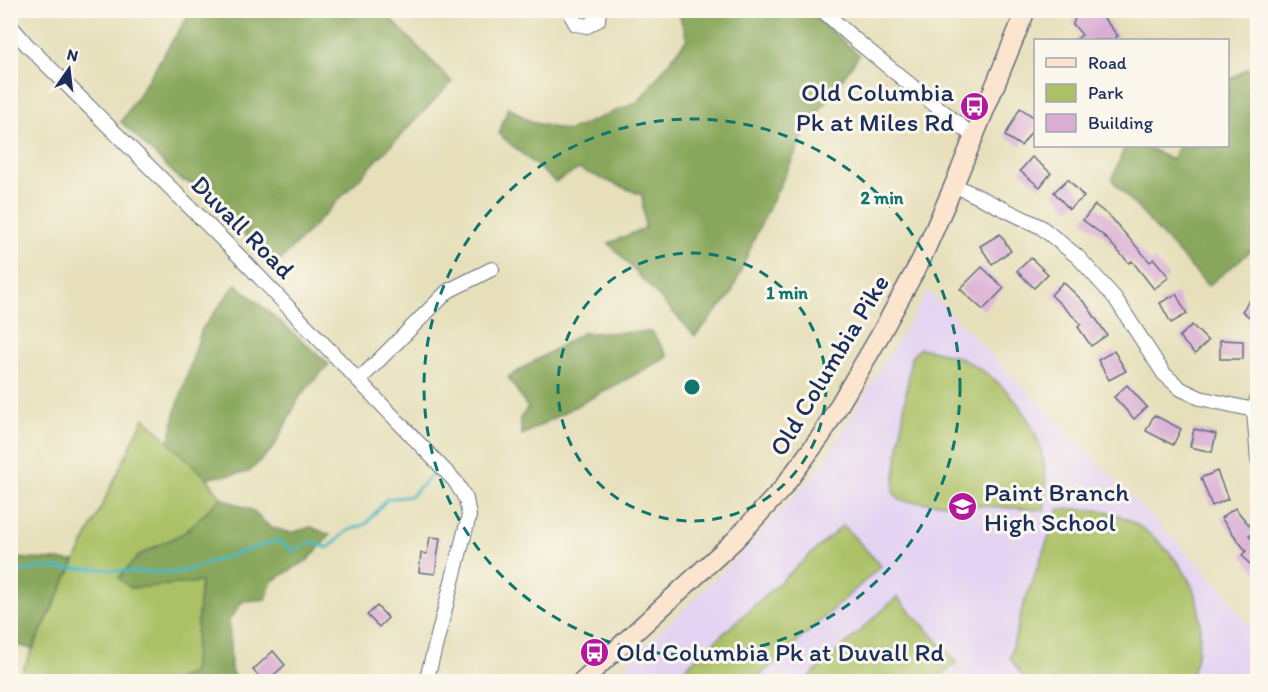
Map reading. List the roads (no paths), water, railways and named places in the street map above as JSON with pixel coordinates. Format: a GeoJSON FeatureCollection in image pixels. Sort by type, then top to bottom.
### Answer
{"type":"FeatureCollection","features":[{"type":"Feature","properties":{"kind":"main road","name":"Old Columbia Pike"},"geometry":{"type":"LineString","coordinates":[[581,681],[735,540],[782,489],[821,436],[879,338],[921,260],[1026,10]]}},
{"type":"Feature","properties":{"kind":"street"},"geometry":{"type":"LineString","coordinates":[[572,10],[572,17],[576,24],[587,26],[598,20],[599,10]]}},
{"type":"Feature","properties":{"kind":"street"},"geometry":{"type":"LineString","coordinates":[[822,10],[852,38],[974,137]]}},
{"type":"Feature","properties":{"kind":"street","name":"Duvall Road"},"geometry":{"type":"LineString","coordinates":[[10,25],[27,45],[246,263],[359,380],[455,481],[466,498],[469,516],[426,681]]}},
{"type":"Feature","properties":{"kind":"street"},"geometry":{"type":"LineString","coordinates":[[954,185],[1041,227],[1078,257],[1115,298],[1164,374],[1180,389],[1200,398],[1256,403],[1257,460]]}},
{"type":"Feature","properties":{"kind":"street"},"geometry":{"type":"LineString","coordinates":[[359,380],[448,291],[492,269]]}},
{"type":"Feature","properties":{"kind":"waterway"},"geometry":{"type":"LineString","coordinates":[[10,573],[39,568],[180,572],[278,540],[293,551],[312,542],[328,548],[347,531],[366,524],[387,499],[411,496],[431,476]]}},
{"type":"Feature","properties":{"kind":"place","name":"Old Columbia Pk at Miles Rd"},"geometry":{"type":"Point","coordinates":[975,107]}},
{"type":"Feature","properties":{"kind":"place","name":"Paint Branch High School"},"geometry":{"type":"Point","coordinates":[963,507]}},
{"type":"Feature","properties":{"kind":"place","name":"Old Columbia Pk at Duvall Rd"},"geometry":{"type":"Point","coordinates":[595,652]}}]}
